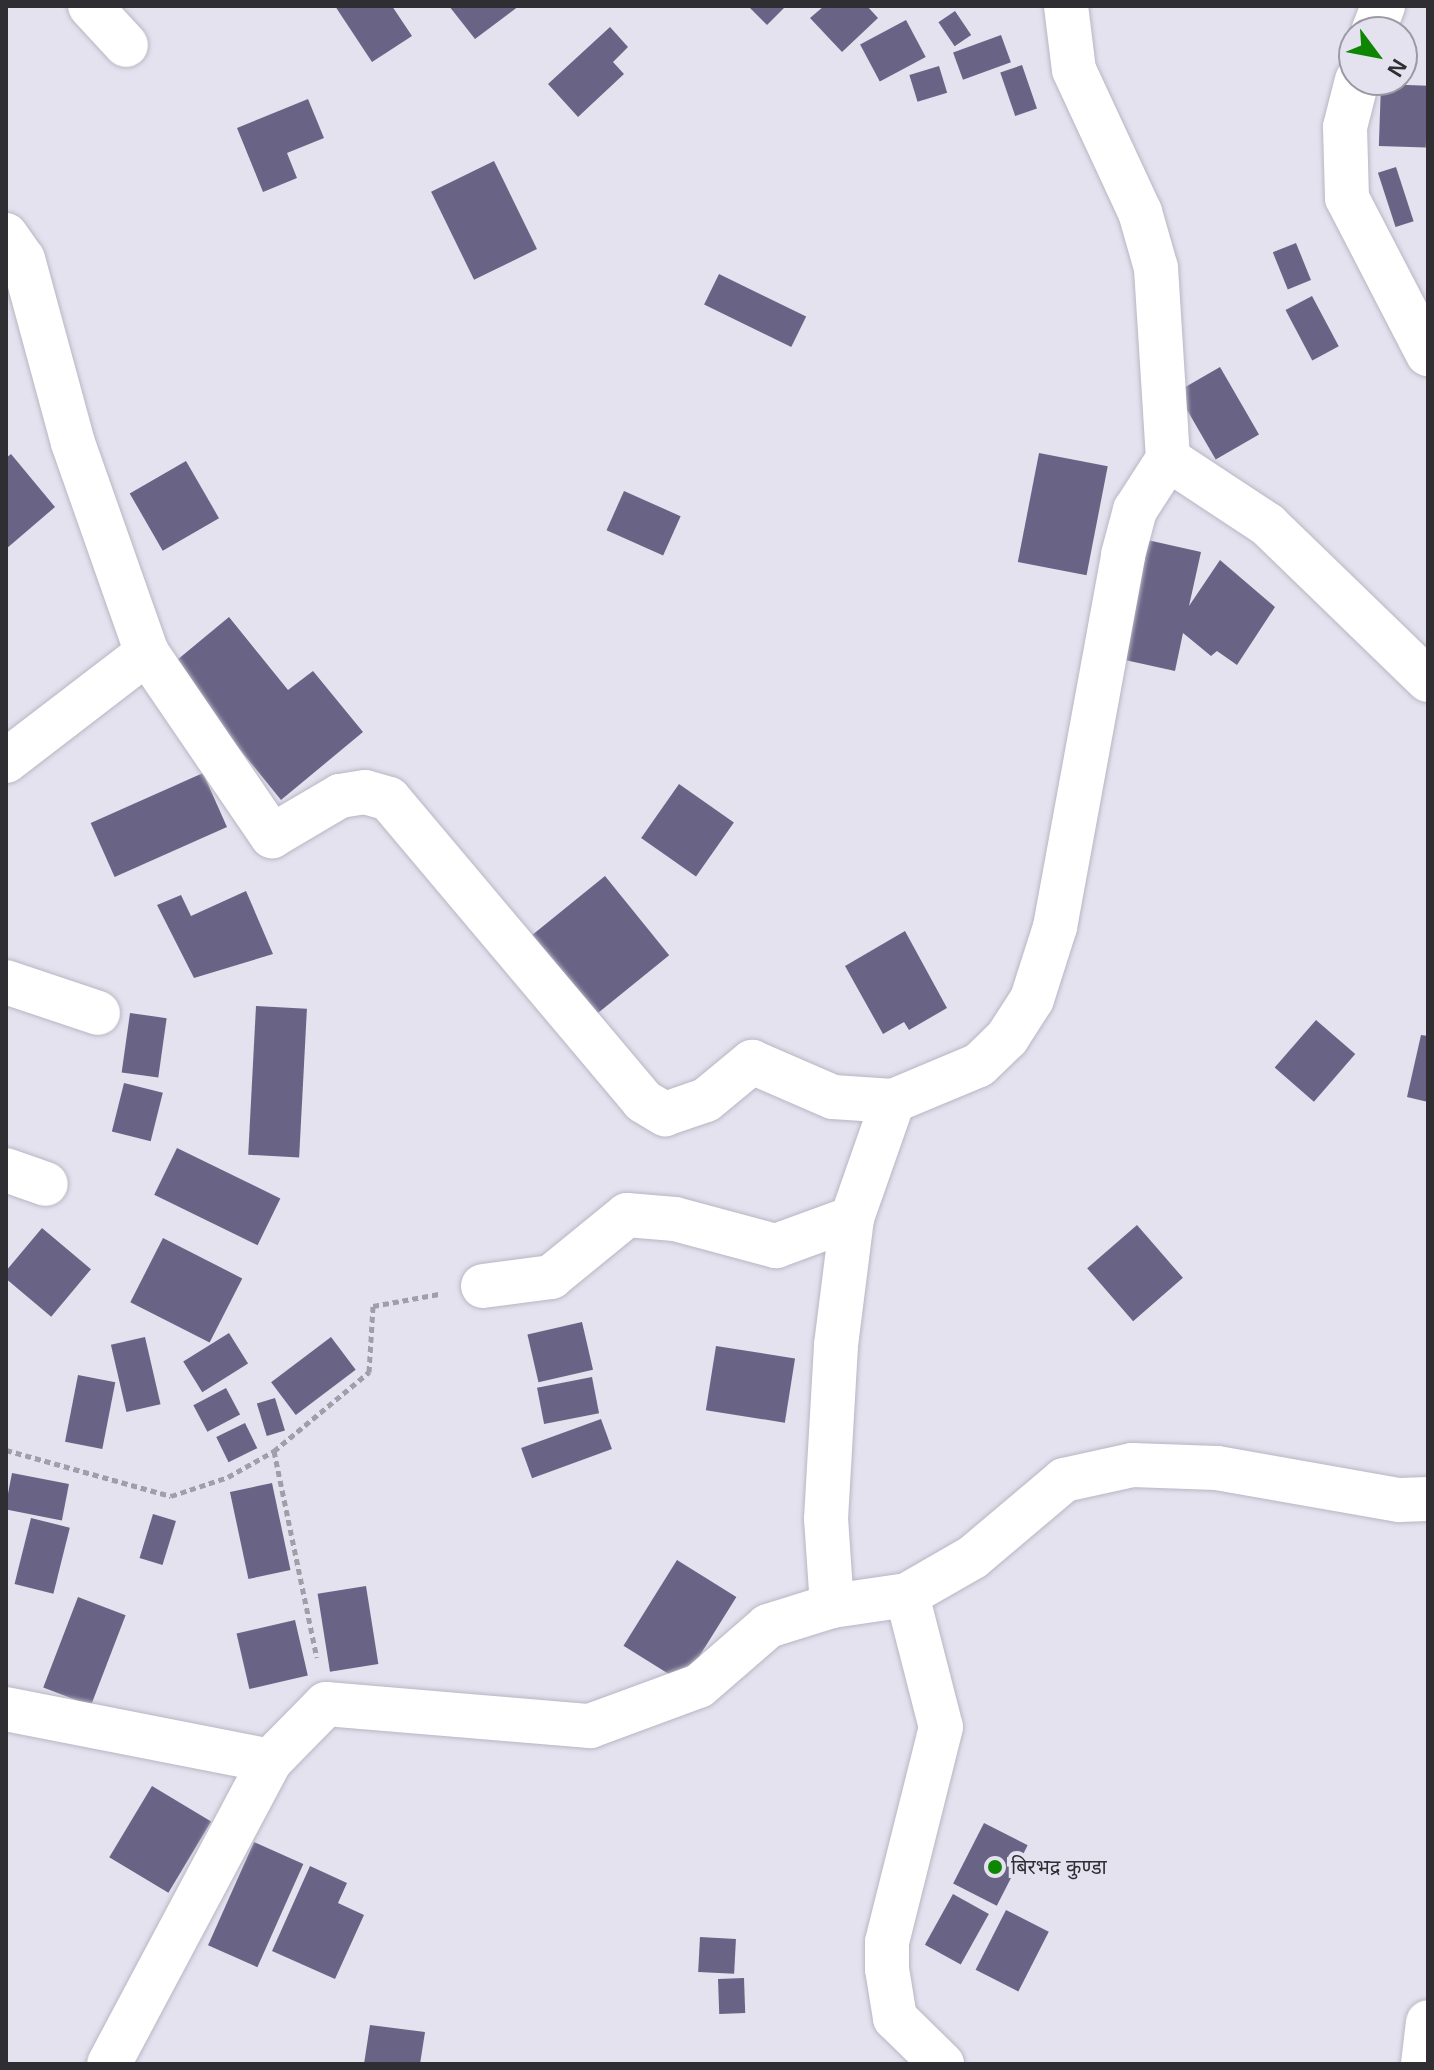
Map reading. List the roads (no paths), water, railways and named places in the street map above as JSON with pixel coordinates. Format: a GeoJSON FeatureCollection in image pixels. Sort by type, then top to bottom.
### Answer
{"type":"FeatureCollection","features":[{"type":"Feature","properties":{"kind":"street"},"geometry":{"type":"LineString","coordinates":[[90,6],[126,45]]}},
{"type":"Feature","properties":{"kind":"street"},"geometry":{"type":"LineString","coordinates":[[6,235],[23,259],[73,443],[147,653],[272,836],[311,809],[353,794],[389,799],[407,813],[643,1101],[665,1114],[686,1111],[752,1062],[833,1097],[893,1101],[979,1065],[1007,1038],[1032,999],[1055,927],[1123,555],[1135,510],[1168,459],[1156,268],[1140,212],[1074,70],[1066,6]]}},
{"type":"Feature","properties":{"kind":"street"},"geometry":{"type":"LineString","coordinates":[[1353,96],[1345,127],[1347,198],[1428,354]]}},
{"type":"Feature","properties":{"kind":"street"},"geometry":{"type":"LineString","coordinates":[[1168,459],[1268,525],[1428,680]]}},
{"type":"Feature","properties":{"kind":"street"},"geometry":{"type":"LineString","coordinates":[[6,761],[147,653]]}},
{"type":"Feature","properties":{"kind":"street"},"geometry":{"type":"LineString","coordinates":[[6,982],[98,1013]]}},
{"type":"Feature","properties":{"kind":"street"},"geometry":{"type":"LineString","coordinates":[[832,1606],[827,1503],[836,1345],[852,1218],[893,1101]]}},
{"type":"Feature","properties":{"kind":"street"},"geometry":{"type":"LineString","coordinates":[[483,1286],[551,1277],[627,1215],[675,1219],[776,1246],[852,1218]]}},
{"type":"Feature","properties":{"kind":"street"},"geometry":{"type":"LineString","coordinates":[[109,2064],[270,1761],[326,1704],[590,1726],[699,1686],[768,1626],[832,1606],[907,1595],[973,1557],[1064,1480],[1132,1465],[1217,1468],[1399,1500],[1428,1499]]}},
{"type":"Feature","properties":{"kind":"street"},"geometry":{"type":"LineString","coordinates":[[907,1595],[941,1727],[887,1942],[887,1969],[895,2018],[942,2064]]}},
{"type":"Feature","properties":{"kind":"street"},"geometry":{"type":"LineString","coordinates":[[6,1709],[270,1761]]}},
{"type":"Feature","properties":{"kind":"street"},"geometry":{"type":"LineString","coordinates":[[1423,2064],[1428,2022]]}},
{"type":"Feature","properties":{"kind":"place","name":"बिरभद्र कुण्डा"},"geometry":{"type":"Point","coordinates":[995,1867]}}]}
